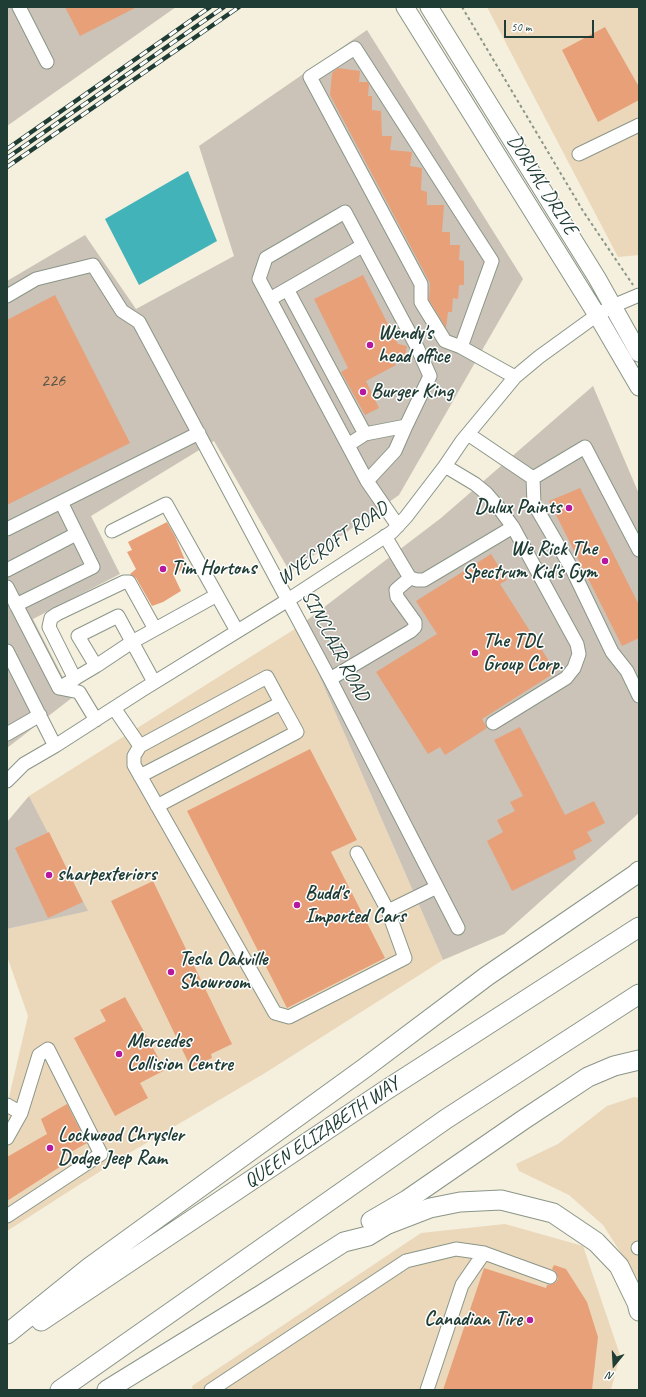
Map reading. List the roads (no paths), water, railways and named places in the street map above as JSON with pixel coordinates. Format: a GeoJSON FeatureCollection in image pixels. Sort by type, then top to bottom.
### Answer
{"type":"FeatureCollection","features":[{"type":"Feature","properties":{"kind":"highway"},"geometry":{"type":"LineString","coordinates":[[7,1334],[90,1267],[366,1067],[487,976],[639,871]]}},
{"type":"Feature","properties":{"kind":"highway","name":"QUEEN ELIZABETH WAY"},"geometry":{"type":"LineString","coordinates":[[7,1343],[386,1090],[639,927]]}},
{"type":"Feature","properties":{"kind":"highway"},"geometry":{"type":"LineString","coordinates":[[60,1390],[446,1119],[639,994]]}},
{"type":"Feature","properties":{"kind":"highway"},"geometry":{"type":"LineString","coordinates":[[344,1242],[344,1240],[362,1227],[407,1200],[588,1077],[614,1066],[639,1060]]}},
{"type":"Feature","properties":{"kind":"highway"},"geometry":{"type":"LineString","coordinates":[[107,1390],[344,1242],[368,1236],[386,1226],[430,1208],[460,1202],[501,1200],[553,1213],[596,1242],[619,1266],[637,1303],[639,1311]]}},
{"type":"Feature","properties":{"kind":"main road","name":"DORVAL DRIVE"},"geometry":{"type":"LineString","coordinates":[[405,7],[597,315],[639,387]]}},
{"type":"Feature","properties":{"kind":"main road","name":"DORVAL DRIVE"},"geometry":{"type":"LineString","coordinates":[[429,7],[613,306],[639,353]]}},
{"type":"Feature","properties":{"kind":"street"},"geometry":{"type":"LineString","coordinates":[[20,7],[47,62]]}},
{"type":"Feature","properties":{"kind":"street"},"geometry":{"type":"LineString","coordinates":[[461,347],[492,261],[355,48],[310,77],[420,284],[421,302],[445,341],[461,347],[515,377]]}},
{"type":"Feature","properties":{"kind":"street"},"geometry":{"type":"LineString","coordinates":[[579,154],[639,125]]}},
{"type":"Feature","properties":{"kind":"street"},"geometry":{"type":"LineString","coordinates":[[367,481],[395,451],[430,376],[417,347],[345,212],[266,258],[259,279],[367,481],[398,526]]}},
{"type":"Feature","properties":{"kind":"street"},"geometry":{"type":"LineString","coordinates":[[270,299],[362,246]]}},
{"type":"Feature","properties":{"kind":"street","name":"SINCLAIR ROAD"},"geometry":{"type":"LineString","coordinates":[[7,296],[36,279],[92,265],[122,311],[140,322],[330,679],[458,928]]}},
{"type":"Feature","properties":{"kind":"street"},"geometry":{"type":"LineString","coordinates":[[287,289],[365,434]]}},
{"type":"Feature","properties":{"kind":"street","name":"WYECROFT ROAD"},"geometry":{"type":"LineString","coordinates":[[7,781],[24,764],[288,600],[386,536],[406,517],[468,434],[515,377],[539,357],[597,315],[637,292]]}},
{"type":"Feature","properties":{"kind":"street"},"geometry":{"type":"LineString","coordinates":[[348,445],[365,434],[406,426]]}},
{"type":"Feature","properties":{"kind":"street"},"geometry":{"type":"LineString","coordinates":[[7,529],[199,433]]}},
{"type":"Feature","properties":{"kind":"street"},"geometry":{"type":"LineString","coordinates":[[468,434],[533,478]]}},
{"type":"Feature","properties":{"kind":"street"},"geometry":{"type":"LineString","coordinates":[[533,478],[585,447],[639,550]]}},
{"type":"Feature","properties":{"kind":"street"},"geometry":{"type":"LineString","coordinates":[[445,466],[475,484],[486,493],[513,527],[577,644],[579,654],[574,668],[566,678],[493,723]]}},
{"type":"Feature","properties":{"kind":"street"},"geometry":{"type":"LineString","coordinates":[[533,478],[534,504],[572,569],[612,652],[627,671],[639,696]]}},
{"type":"Feature","properties":{"kind":"street"},"geometry":{"type":"LineString","coordinates":[[16,605],[93,566],[61,502]]}},
{"type":"Feature","properties":{"kind":"street"},"geometry":{"type":"LineString","coordinates":[[112,531],[166,504],[237,631]]}},
{"type":"Feature","properties":{"kind":"street"},"geometry":{"type":"LineString","coordinates":[[386,536],[410,578],[424,580],[513,527]]}},
{"type":"Feature","properties":{"kind":"street"},"geometry":{"type":"LineString","coordinates":[[7,570],[76,534]]}},
{"type":"Feature","properties":{"kind":"street"},"geometry":{"type":"LineString","coordinates":[[330,679],[411,631],[415,627],[415,622],[397,597],[396,590],[410,578]]}},
{"type":"Feature","properties":{"kind":"street"},"geometry":{"type":"LineString","coordinates":[[75,679],[49,627],[51,618],[57,614],[124,582],[129,582],[155,630]]}},
{"type":"Feature","properties":{"kind":"street"},"geometry":{"type":"LineString","coordinates":[[7,587],[59,688]]}},
{"type":"Feature","properties":{"kind":"street"},"geometry":{"type":"LineString","coordinates":[[59,688],[132,642],[217,595]]}},
{"type":"Feature","properties":{"kind":"street"},"geometry":{"type":"LineString","coordinates":[[96,666],[78,636],[118,616],[154,682]]}},
{"type":"Feature","properties":{"kind":"street"},"geometry":{"type":"LineString","coordinates":[[7,651],[55,746]]}},
{"type":"Feature","properties":{"kind":"street"},"geometry":{"type":"LineString","coordinates":[[157,806],[297,732],[267,677],[140,746],[134,756],[134,765],[140,776],[157,806],[275,1014],[289,1017],[405,958],[388,911],[357,853]]}},
{"type":"Feature","properties":{"kind":"street"},"geometry":{"type":"LineString","coordinates":[[59,688],[79,692],[96,720]]}},
{"type":"Feature","properties":{"kind":"street"},"geometry":{"type":"LineString","coordinates":[[140,776],[281,703]]}},
{"type":"Feature","properties":{"kind":"street"},"geometry":{"type":"LineString","coordinates":[[114,708],[140,746]]}},
{"type":"Feature","properties":{"kind":"street"},"geometry":{"type":"LineString","coordinates":[[7,734],[40,715]]}},
{"type":"Feature","properties":{"kind":"street"},"geometry":{"type":"LineString","coordinates":[[388,911],[437,887]]}},
{"type":"Feature","properties":{"kind":"street"},"geometry":{"type":"LineString","coordinates":[[7,1138],[21,1113],[39,1055],[48,1048],[101,1154],[7,1216]]}},
{"type":"Feature","properties":{"kind":"street"},"geometry":{"type":"LineString","coordinates":[[7,1105],[21,1113]]}},
{"type":"Feature","properties":{"kind":"street"},"geometry":{"type":"LineString","coordinates":[[211,1390],[406,1261],[456,1250],[484,1253],[550,1277]]}},
{"type":"Feature","properties":{"kind":"street"},"geometry":{"type":"LineString","coordinates":[[427,1390],[462,1284],[484,1253]]}},
{"type":"Feature","properties":{"kind":"water"},"geometry":{"type":"Polygon","coordinates":[[[188,171],[217,241],[139,285],[105,219],[188,171]]]}},
{"type":"Feature","properties":{"kind":"railway"},"geometry":{"type":"LineString","coordinates":[[7,149],[210,7]]}},
{"type":"Feature","properties":{"kind":"railway"},"geometry":{"type":"LineString","coordinates":[[7,158],[224,7]]}},
{"type":"Feature","properties":{"kind":"railway"},"geometry":{"type":"LineString","coordinates":[[7,167],[239,7]]}},
{"type":"Feature","properties":{"kind":"place","name":"Wendy's head office"},"geometry":{"type":"Point","coordinates":[370,345]}},
{"type":"Feature","properties":{"kind":"place","name":"Burger King"},"geometry":{"type":"Point","coordinates":[363,392]}},
{"type":"Feature","properties":{"kind":"place","name":"Dulux Paints"},"geometry":{"type":"Point","coordinates":[569,508]}},
{"type":"Feature","properties":{"kind":"place","name":"We Rick The Spectrum Kid's Gym"},"geometry":{"type":"Point","coordinates":[605,561]}},
{"type":"Feature","properties":{"kind":"place","name":"Tim Hortons"},"geometry":{"type":"Point","coordinates":[163,569]}},
{"type":"Feature","properties":{"kind":"place","name":"The TDL Group Corp."},"geometry":{"type":"Point","coordinates":[475,653]}},
{"type":"Feature","properties":{"kind":"place","name":"sharpexteriors"},"geometry":{"type":"Point","coordinates":[49,875]}},
{"type":"Feature","properties":{"kind":"place","name":"Budd's Imported Cars"},"geometry":{"type":"Point","coordinates":[297,905]}},
{"type":"Feature","properties":{"kind":"place","name":"Tesla Oakville Showroom"},"geometry":{"type":"Point","coordinates":[171,972]}},
{"type":"Feature","properties":{"kind":"place","name":"Mercedes Collision Centre"},"geometry":{"type":"Point","coordinates":[119,1054]}},
{"type":"Feature","properties":{"kind":"place","name":"Lockwood Chrysler Dodge Jeep Ram"},"geometry":{"type":"Point","coordinates":[50,1148]}},
{"type":"Feature","properties":{"kind":"place","name":"Canadian Tire"},"geometry":{"type":"Point","coordinates":[530,1320]}}]}
